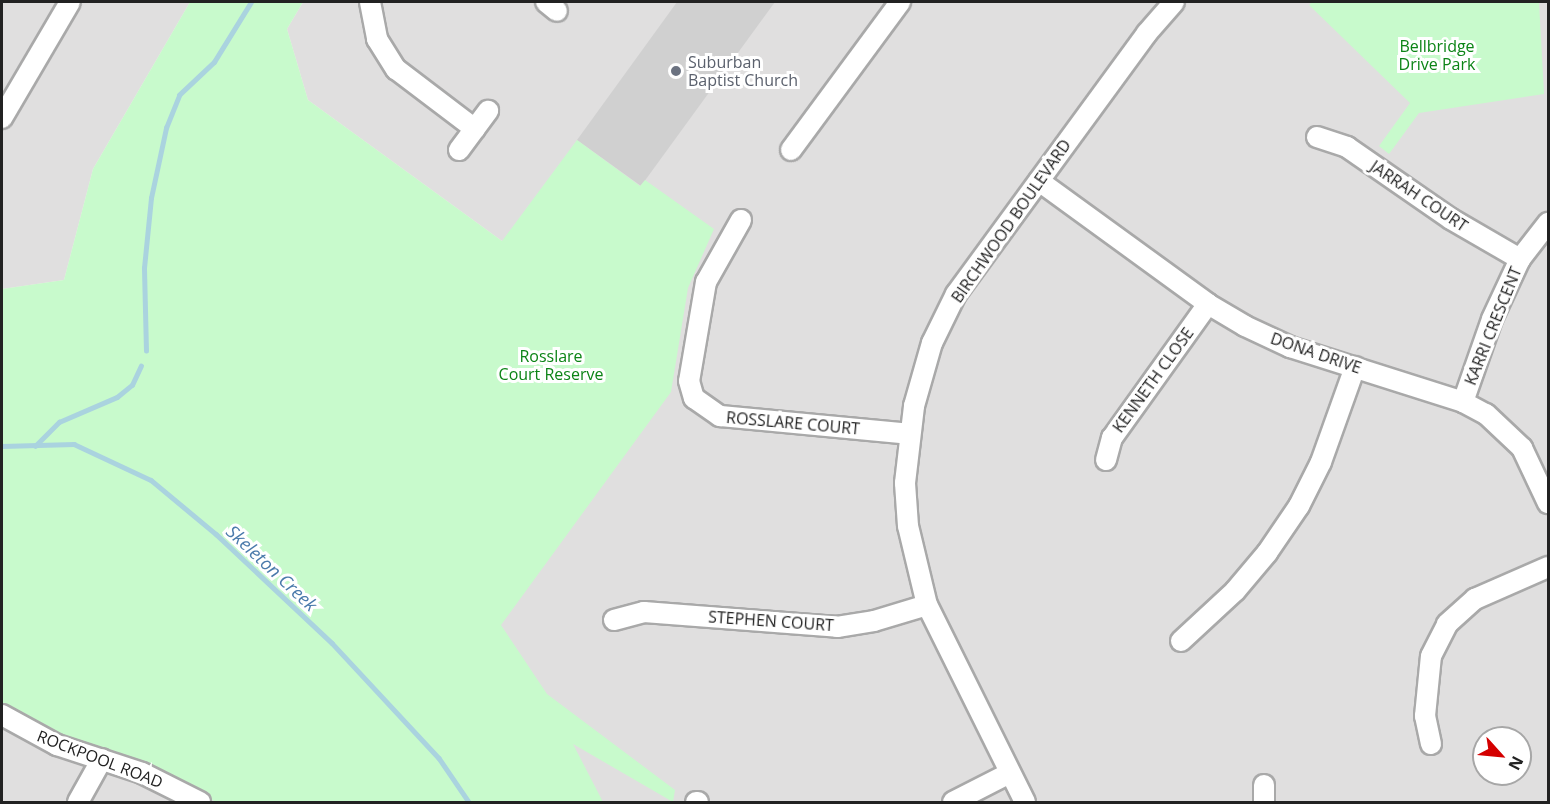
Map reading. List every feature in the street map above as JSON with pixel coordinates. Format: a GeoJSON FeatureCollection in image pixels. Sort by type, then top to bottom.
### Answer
{"type":"FeatureCollection","features":[{"type":"Feature","properties":{"kind":"street"},"geometry":{"type":"LineString","coordinates":[[2,118],[70,2]]}},
{"type":"Feature","properties":{"kind":"street"},"geometry":{"type":"LineString","coordinates":[[370,2],[377,39],[396,69],[475,129]]}},
{"type":"Feature","properties":{"kind":"street"},"geometry":{"type":"LineString","coordinates":[[792,150],[900,2]]}},
{"type":"Feature","properties":{"kind":"street","name":"BIRCHWOOD BOULEVARD"},"geometry":{"type":"LineString","coordinates":[[1025,802],[927,605],[908,526],[905,483],[909,434],[932,343],[956,294],[1174,2]]}},
{"type":"Feature","properties":{"kind":"street"},"geometry":{"type":"LineString","coordinates":[[459,150],[488,111]]}},
{"type":"Feature","properties":{"kind":"street","name":"JARRAH COURT"},"geometry":{"type":"LineString","coordinates":[[1317,137],[1347,147],[1442,213],[1520,260]]}},
{"type":"Feature","properties":{"kind":"street","name":"DONA DRIVE"},"geometry":{"type":"LineString","coordinates":[[1039,181],[1208,304],[1290,347],[1463,402],[1504,428],[1522,448],[1548,503]]}},
{"type":"Feature","properties":{"kind":"street","name":"ROSSLARE COURT"},"geometry":{"type":"LineString","coordinates":[[741,220],[706,282],[689,381],[694,398],[720,416],[909,434]]}},
{"type":"Feature","properties":{"kind":"street","name":"KARRI CRESCENT"},"geometry":{"type":"LineString","coordinates":[[1463,402],[1492,319],[1520,260],[1548,223]]}},
{"type":"Feature","properties":{"kind":"street","name":"KENNETH CLOSE"},"geometry":{"type":"LineString","coordinates":[[1106,460],[1112,438],[1208,304]]}},
{"type":"Feature","properties":{"kind":"street"},"geometry":{"type":"LineString","coordinates":[[1181,641],[1235,591],[1267,553],[1299,506],[1321,462],[1355,367]]}},
{"type":"Feature","properties":{"kind":"street"},"geometry":{"type":"LineString","coordinates":[[1431,744],[1425,716],[1431,656],[1447,624],[1475,599],[1548,567]]}},
{"type":"Feature","properties":{"kind":"street","name":"STEPHEN COURT"},"geometry":{"type":"LineString","coordinates":[[614,620],[644,612],[837,627],[874,621],[927,605]]}},
{"type":"Feature","properties":{"kind":"street","name":"ROCKPOOL ROAD"},"geometry":{"type":"LineString","coordinates":[[2,715],[57,745],[142,773],[200,802]]}},
{"type":"Feature","properties":{"kind":"street"},"geometry":{"type":"LineString","coordinates":[[78,802],[102,759]]}},
{"type":"Feature","properties":{"kind":"street"},"geometry":{"type":"LineString","coordinates":[[952,802],[1010,773]]}},
{"type":"Feature","properties":{"kind":"shaded area"},"geometry":{"type":"Polygon","coordinates":[[[2,2],[190,2],[93,169],[64,280],[2,289],[2,2]]]}},
{"type":"Feature","properties":{"kind":"shaded area"},"geometry":{"type":"Polygon","coordinates":[[[303,2],[1548,2],[1548,802],[2,802],[2,446],[502,241],[308,100],[287,29],[303,2]]]}},
{"type":"Feature","properties":{"kind":"shaded area","name":"Suburban Baptist Church"},"geometry":{"type":"Polygon","coordinates":[[[677,2],[775,2],[641,186],[577,140],[677,2]]]}},
{"type":"Feature","properties":{"kind":"green space","name":"Rosslare Court Reserve"},"geometry":{"type":"Polygon","coordinates":[[[190,2],[303,2],[287,29],[308,100],[502,241],[577,140],[640,186],[645,180],[714,229],[688,288],[671,392],[501,625],[547,694],[675,790],[673,802],[573,744],[603,802],[216,802],[162,772],[63,737],[2,703],[2,289],[64,280],[93,169],[190,2]]]}},
{"type":"Feature","properties":{"kind":"green space","name":"Bellbridge Drive Park"},"geometry":{"type":"Polygon","coordinates":[[[1312,2],[1539,2],[1544,94],[1419,113],[1389,154],[1379,146],[1410,103],[1309,5],[1312,2]]]}},
{"type":"Feature","properties":{"kind":"waterway"},"geometry":{"type":"LineString","coordinates":[[146,351],[144,268],[151,198],[166,128],[179,95],[214,62],[251,2]]}},
{"type":"Feature","properties":{"kind":"waterway"},"geometry":{"type":"LineString","coordinates":[[35,446],[59,422],[117,397],[132,385],[141,366]]}},
{"type":"Feature","properties":{"kind":"waterway","name":"Skeleton Creek"},"geometry":{"type":"LineString","coordinates":[[2,446],[74,444],[151,480],[216,534],[332,643],[439,758],[469,802]]}},
{"type":"Feature","properties":{"kind":"place","name":"Suburban Baptist Church"},"geometry":{"type":"Point","coordinates":[676,71]}}]}
